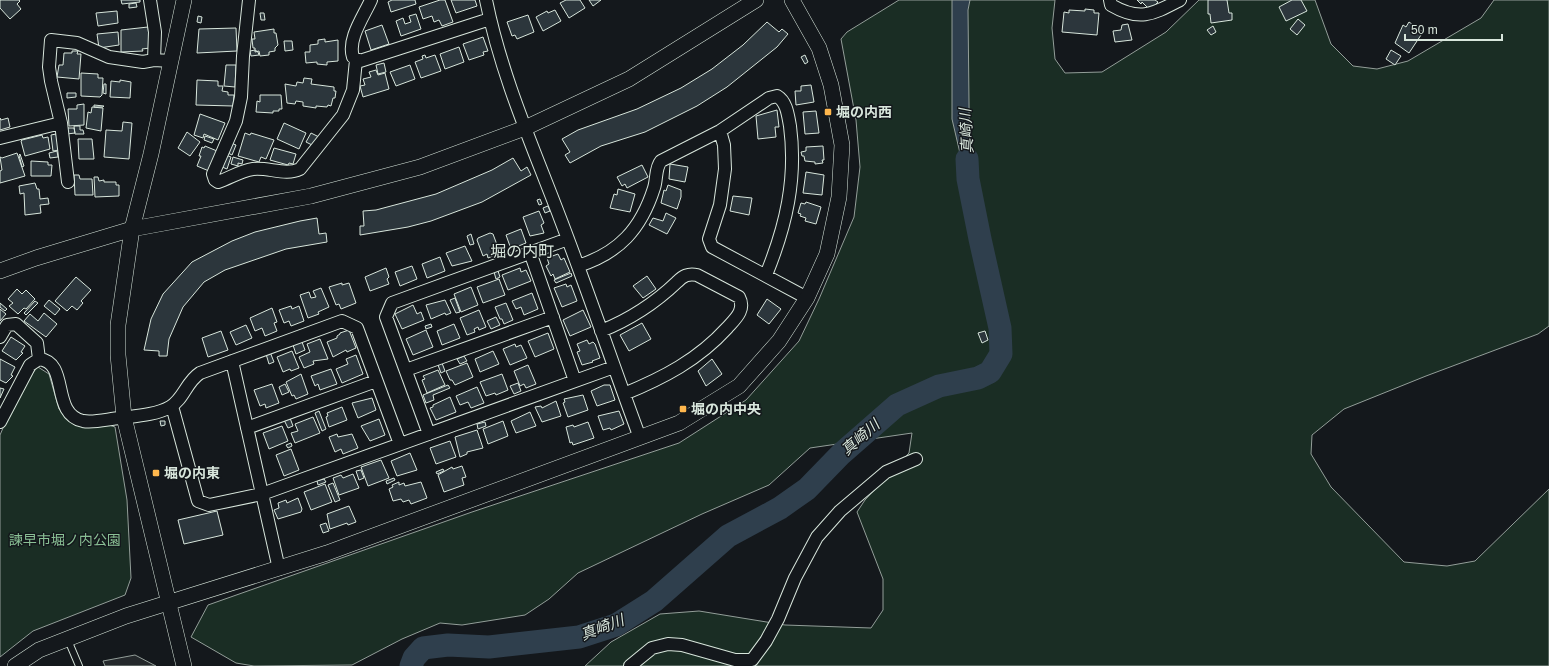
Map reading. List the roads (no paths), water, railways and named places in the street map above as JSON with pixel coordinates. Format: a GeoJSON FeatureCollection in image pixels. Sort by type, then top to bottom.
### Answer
{"type":"FeatureCollection","features":[{"type":"Feature","properties":{"kind":"street"},"geometry":{"type":"LineString","coordinates":[[150,0],[155,32],[154,60]]}},
{"type":"Feature","properties":{"kind":"street"},"geometry":{"type":"LineString","coordinates":[[184,0],[132,229],[118,324],[118,355],[124,417],[184,666]]}},
{"type":"Feature","properties":{"kind":"street"},"geometry":{"type":"LineString","coordinates":[[250,0],[243,56],[241,97],[236,121],[214,174],[214,178],[218,182],[232,175],[253,169],[290,172],[300,169],[343,115],[353,90],[356,60],[352,53],[354,38],[371,0]]}},
{"type":"Feature","properties":{"kind":"street"},"geometry":{"type":"LineString","coordinates":[[486,0],[499,53],[525,128],[568,238],[640,438]]}},
{"type":"Feature","properties":{"kind":"street"},"geometry":{"type":"LineString","coordinates":[[0,271],[36,258],[132,229],[311,196],[420,167],[525,128],[629,79],[756,0]]}},
{"type":"Feature","properties":{"kind":"street"},"geometry":{"type":"LineString","coordinates":[[15,666],[39,650],[126,616],[279,569],[679,423],[739,386],[779,341],[807,298],[827,254],[839,197],[842,145],[831,85],[819,48],[792,0]]}},
{"type":"Feature","properties":{"kind":"street"},"geometry":{"type":"LineString","coordinates":[[1110,0],[1111,5],[1120,10],[1140,15],[1153,14],[1180,0]]}},
{"type":"Feature","properties":{"kind":"street"},"geometry":{"type":"LineString","coordinates":[[356,60],[365,61],[490,19]]}},
{"type":"Feature","properties":{"kind":"street"},"geometry":{"type":"LineString","coordinates":[[68,182],[61,123],[49,67],[51,40],[77,43],[109,57],[143,62],[154,60],[171,61]]}},
{"type":"Feature","properties":{"kind":"street"},"geometry":{"type":"LineString","coordinates":[[578,266],[601,258],[611,252],[631,232],[645,211],[655,184],[657,168],[661,161],[720,131],[769,98],[777,96],[784,101],[788,116],[793,159],[791,185],[783,231],[766,276]]}},
{"type":"Feature","properties":{"kind":"street"},"geometry":{"type":"LineString","coordinates":[[0,138],[61,123]]}},
{"type":"Feature","properties":{"kind":"street"},"geometry":{"type":"LineString","coordinates":[[720,131],[726,158],[724,187],[720,205],[710,234],[710,243],[712,247],[807,298]]}},
{"type":"Feature","properties":{"kind":"street"},"geometry":{"type":"LineString","coordinates":[[429,434],[386,317],[392,303],[568,238]]}},
{"type":"Feature","properties":{"kind":"street"},"geometry":{"type":"LineString","coordinates":[[530,252],[576,381]]}},
{"type":"Feature","properties":{"kind":"street"},"geometry":{"type":"LineString","coordinates":[[601,331],[648,308],[682,278],[689,274],[697,275],[739,297],[741,301],[741,310],[734,321],[698,356],[656,381],[624,394]]}},
{"type":"Feature","properties":{"kind":"street"},"geometry":{"type":"LineString","coordinates":[[406,370],[553,317]]}},
{"type":"Feature","properties":{"kind":"street"},"geometry":{"type":"LineString","coordinates":[[0,422],[30,365],[39,359],[49,361],[56,370],[64,404],[67,410],[76,418],[88,421],[124,417],[159,411],[172,406],[194,377],[232,361],[342,321],[357,328],[400,444]]}},
{"type":"Feature","properties":{"kind":"street"},"geometry":{"type":"LineString","coordinates":[[0,337],[7,325],[16,324],[37,343],[39,359]]}},
{"type":"Feature","properties":{"kind":"street"},"geometry":{"type":"LineString","coordinates":[[232,361],[279,569]]}},
{"type":"Feature","properties":{"kind":"street"},"geometry":{"type":"LineString","coordinates":[[172,406],[198,501],[209,506],[262,494],[614,367]]}},
{"type":"Feature","properties":{"kind":"street"},"geometry":{"type":"LineString","coordinates":[[247,428],[376,381]]}},
{"type":"Feature","properties":{"kind":"street"},"geometry":{"type":"LineString","coordinates":[[630,666],[652,648],[668,644],[682,645],[735,660],[752,660],[766,641],[778,619],[795,578],[817,537],[840,511],[886,472],[916,459]]}},
{"type":"Feature","properties":{"kind":"lane"},"geometry":{"type":"LineString","coordinates":[[67,638],[79,666]]}},
{"type":"Feature","properties":{"kind":"water"},"geometry":{"type":"Polygon","coordinates":[[[952,0],[970,0],[968,10],[970,196],[952,119],[952,0]]]}},
{"type":"Feature","properties":{"kind":"waterway","name":"真崎川"},"geometry":{"type":"LineString","coordinates":[[411,666],[414,658],[423,648],[448,645],[489,647],[579,637],[616,625],[654,601],[728,536],[780,508],[807,489],[841,454],[897,405],[939,386],[978,378],[990,372],[1001,354],[1000,328],[968,179],[967,159]]}},
{"type":"Feature","properties":{"kind":"place","name":"堀の内西"},"geometry":{"type":"Point","coordinates":[828,112]}},
{"type":"Feature","properties":{"kind":"place","name":"堀の内中央"},"geometry":{"type":"Point","coordinates":[683,409]}},
{"type":"Feature","properties":{"kind":"place","name":"堀の内東"},"geometry":{"type":"Point","coordinates":[156,473]}},
{"type":"Feature","properties":{"kind":"district","name":"堀の内町"},"geometry":{"type":"Point","coordinates":[522,251]}},
{"type":"Feature","properties":{"kind":"park label","name":"諫早市堀ノ内公園"},"geometry":{"type":"Point","coordinates":[65,540]}}]}
